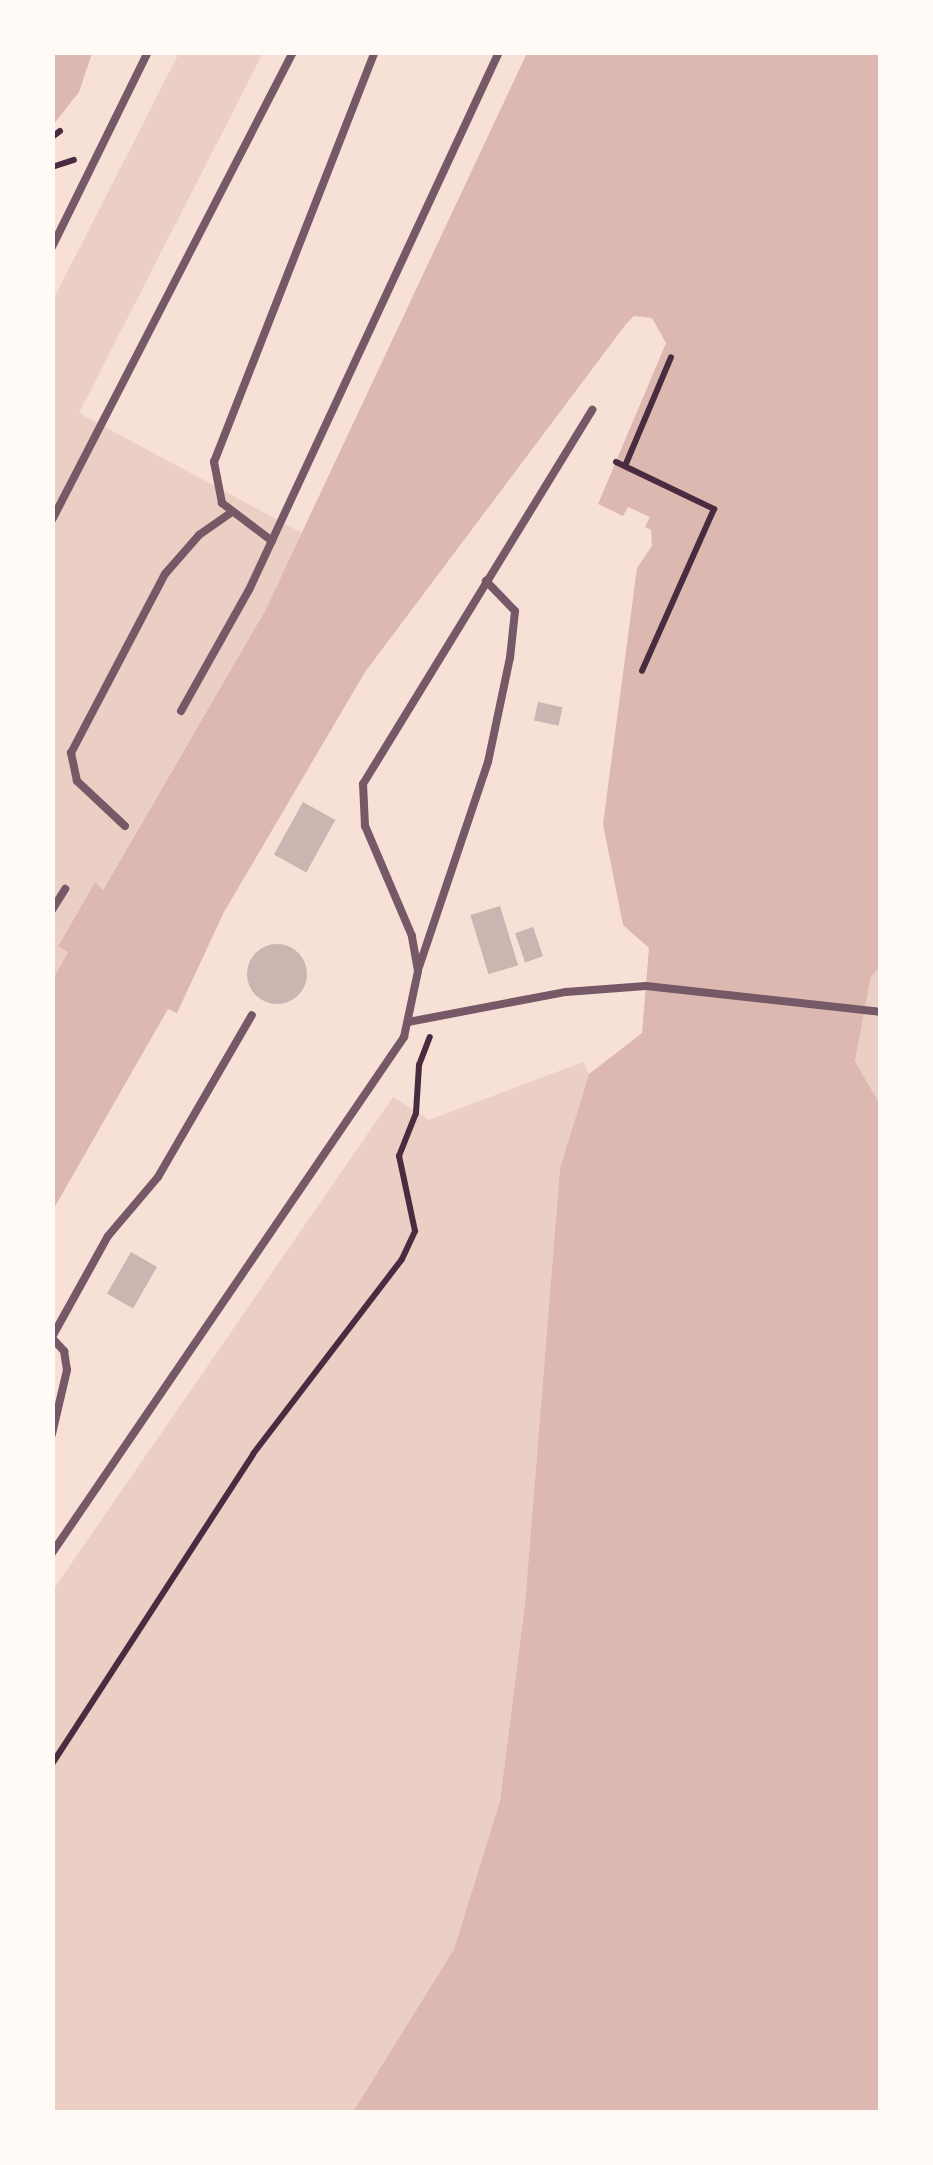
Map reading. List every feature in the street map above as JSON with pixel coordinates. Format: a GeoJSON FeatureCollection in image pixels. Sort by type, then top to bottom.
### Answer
{"type":"FeatureCollection","features":[{"type":"Feature","properties":{"kind":"lane"},"geometry":{"type":"LineString","coordinates":[[52,248],[148,52]]}},
{"type":"Feature","properties":{"kind":"lane"},"geometry":{"type":"LineString","coordinates":[[52,520],[293,52]]}},
{"type":"Feature","properties":{"kind":"lane"},"geometry":{"type":"LineString","coordinates":[[272,541],[230,513],[215,487],[214,462],[375,52]]}},
{"type":"Feature","properties":{"kind":"lane"},"geometry":{"type":"LineString","coordinates":[[181,711],[272,541],[499,52]]}},
{"type":"Feature","properties":{"kind":"lane"},"geometry":{"type":"LineString","coordinates":[[52,219],[64,225]]}},
{"type":"Feature","properties":{"kind":"lane"},"geometry":{"type":"LineString","coordinates":[[418,971],[412,936],[365,826],[362,784],[592,410]]}},
{"type":"Feature","properties":{"kind":"lane"},"geometry":{"type":"LineString","coordinates":[[125,826],[78,781],[71,753],[165,574],[230,513]]}},
{"type":"Feature","properties":{"kind":"lane"},"geometry":{"type":"LineString","coordinates":[[52,1553],[392,1059],[408,1022],[418,971],[488,762],[510,658],[515,611],[486,581]]}},
{"type":"Feature","properties":{"kind":"lane"},"geometry":{"type":"LineString","coordinates":[[52,910],[65,889]]}},
{"type":"Feature","properties":{"kind":"lane"},"geometry":{"type":"LineString","coordinates":[[408,1022],[434,1022],[566,992],[646,986],[880,1012]]}},
{"type":"Feature","properties":{"kind":"lane"},"geometry":{"type":"LineString","coordinates":[[52,1434],[66,1370],[64,1351],[52,1338],[108,1236],[158,1177],[252,1015]]}},
{"type":"Feature","properties":{"kind":"path"},"geometry":{"type":"LineString","coordinates":[[52,137],[60,132]]}},
{"type":"Feature","properties":{"kind":"path"},"geometry":{"type":"LineString","coordinates":[[52,166],[81,161]]}},
{"type":"Feature","properties":{"kind":"path"},"geometry":{"type":"LineString","coordinates":[[625,466],[671,357]]}},
{"type":"Feature","properties":{"kind":"path"},"geometry":{"type":"LineString","coordinates":[[616,462],[714,508],[642,672]]}},
{"type":"Feature","properties":{"kind":"path"},"geometry":{"type":"LineString","coordinates":[[52,1764],[253,1454],[402,1259],[415,1230],[400,1156],[416,1113],[418,1065],[434,1022]]}},
{"type":"Feature","properties":{"kind":"shaded area"},"geometry":{"type":"Polygon","coordinates":[[[53,52],[92,53],[79,92],[53,125],[53,52]]]}},
{"type":"Feature","properties":{"kind":"shaded area"},"geometry":{"type":"Polygon","coordinates":[[[179,53],[263,53],[79,413],[302,533],[266,609],[102,891],[95,882],[58,945],[68,952],[53,979],[53,300],[179,53]]]}},
{"type":"Feature","properties":{"kind":"shaded area"},"geometry":{"type":"Polygon","coordinates":[[[527,53],[880,53],[880,968],[871,976],[855,1062],[880,1104],[880,2112],[353,2112],[454,1949],[500,1801],[525,1604],[560,1168],[589,1074],[642,1033],[649,948],[623,925],[603,824],[637,568],[652,546],[651,530],[645,527],[650,517],[628,507],[623,516],[598,504],[666,343],[652,318],[634,316],[626,324],[365,672],[224,912],[177,1013],[168,1009],[53,1210],[53,979],[68,952],[58,946],[95,882],[103,890],[266,609],[527,53]]]}},
{"type":"Feature","properties":{"kind":"shaded area"},"geometry":{"type":"Polygon","coordinates":[[[880,968],[880,1104],[855,1063],[871,976],[880,968]]]}},
{"type":"Feature","properties":{"kind":"shaded area"},"geometry":{"type":"Polygon","coordinates":[[[583,1062],[589,1074],[560,1168],[525,1604],[500,1801],[454,1949],[353,2112],[53,2112],[53,1590],[393,1097],[429,1120],[583,1062]]]}},
{"type":"Feature","properties":{"kind":"building"},"geometry":{"type":"Polygon","coordinates":[[[538,702],[562,707],[559,726],[534,721],[538,702]]]}},
{"type":"Feature","properties":{"kind":"building"},"geometry":{"type":"Polygon","coordinates":[[[303,802],[335,820],[306,872],[274,854],[303,802]]]}},
{"type":"Feature","properties":{"kind":"building"},"geometry":{"type":"Polygon","coordinates":[[[500,906],[518,965],[488,974],[470,915],[500,906]]]}},
{"type":"Feature","properties":{"kind":"building"},"geometry":{"type":"Polygon","coordinates":[[[533,927],[543,956],[525,962],[515,933],[533,927]]]}},
{"type":"Feature","properties":{"kind":"building"},"geometry":{"type":"Polygon","coordinates":[[[277,944],[298,953],[307,974],[298,995],[277,1004],[256,995],[247,974],[256,953],[277,944]]]}},
{"type":"Feature","properties":{"kind":"building"},"geometry":{"type":"Polygon","coordinates":[[[131,1252],[157,1267],[133,1309],[107,1294],[131,1252]]]}}]}
